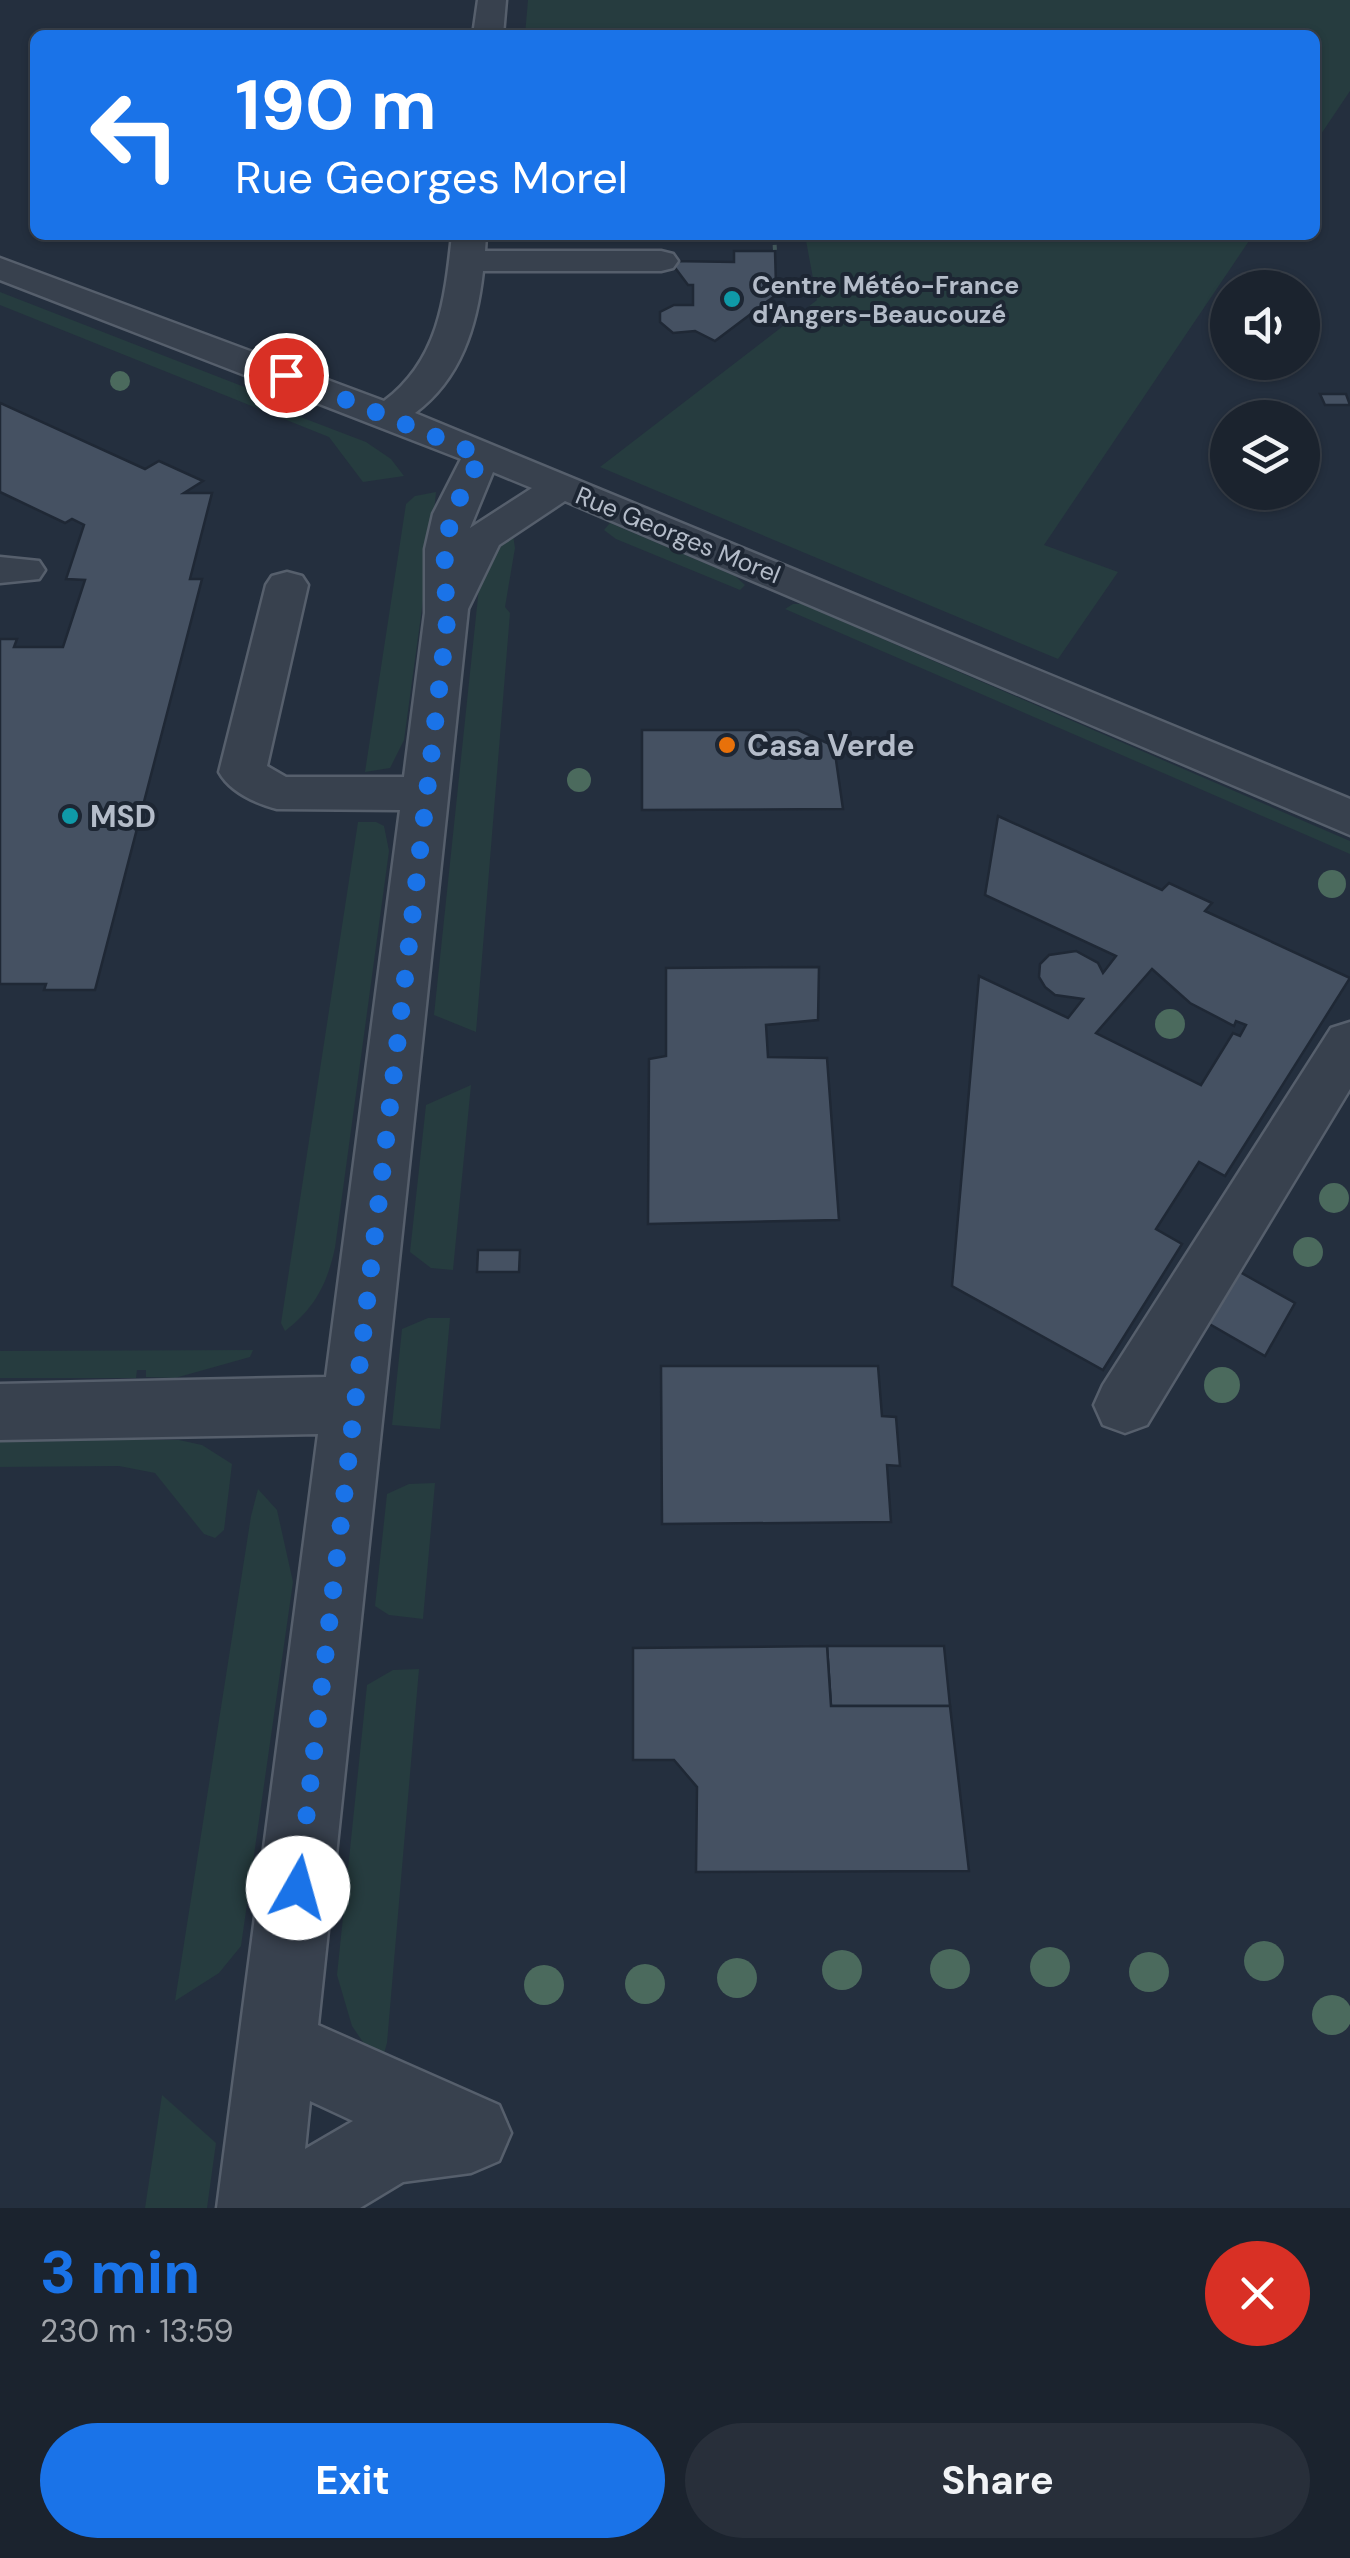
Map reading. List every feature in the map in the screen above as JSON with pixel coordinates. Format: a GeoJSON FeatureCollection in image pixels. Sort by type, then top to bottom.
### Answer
{"type":"FeatureCollection","features":[{"type":"Feature","properties":{"kind":"street"},"geometry":{"type":"LineString","coordinates":[[489,30],[492,0]]}},
{"type":"Feature","properties":{"kind":"street"},"geometry":{"type":"LineString","coordinates":[[386,418],[435,377],[461,314],[468,248],[661,261]]}},
{"type":"Feature","properties":{"kind":"street","name":"Rue Georges Morel"},"geometry":{"type":"LineString","coordinates":[[0,268],[286,375],[1350,818]]}},
{"type":"Feature","properties":{"kind":"street"},"geometry":{"type":"LineString","coordinates":[[258,2208],[448,613],[442,562],[459,495],[482,456]]}},
{"type":"Feature","properties":{"kind":"street"},"geometry":{"type":"LineString","coordinates":[[448,613],[482,538],[560,487]]}},
{"type":"Feature","properties":{"kind":"street"},"geometry":{"type":"LineString","coordinates":[[286,585],[242,772],[276,794],[426,794]]}},
{"type":"Feature","properties":{"kind":"street"},"geometry":{"type":"LineString","coordinates":[[1125,1404],[1350,1043]]}},
{"type":"Feature","properties":{"kind":"street"},"geometry":{"type":"LineString","coordinates":[[0,1412],[354,1405]]}},
{"type":"Feature","properties":{"kind":"street"},"geometry":{"type":"LineString","coordinates":[[279,2047],[471,2132],[391,2143],[286,2208]]}},
{"type":"Feature","properties":{"kind":"path"},"geometry":{"type":"LineString","coordinates":[[774,240],[775,251]]}},
{"type":"Feature","properties":{"kind":"green space"},"geometry":{"type":"Polygon","coordinates":[[[528,0],[1350,0],[1350,91],[1320,136],[1320,30],[525,30],[528,0]]]}},
{"type":"Feature","properties":{"kind":"green space"},"geometry":{"type":"Polygon","coordinates":[[[806,240],[1250,240],[1229,270],[1210,270],[1210,299],[1044,545],[1118,572],[1058,659],[600,467],[817,300],[806,240]]]}},
{"type":"Feature","properties":{"kind":"green space"},"geometry":{"type":"Polygon","coordinates":[[[0,292],[270,397],[264,403],[366,442],[391,459],[404,476],[363,482],[329,437],[0,305],[0,292]]]}},
{"type":"Feature","properties":{"kind":"green space"},"geometry":{"type":"Polygon","coordinates":[[[436,492],[430,553],[423,553],[423,557],[429,557],[404,740],[390,768],[365,772],[406,504],[415,496],[436,492]]]}},
{"type":"Feature","properties":{"kind":"green space"},"geometry":{"type":"Polygon","coordinates":[[[610,523],[735,576],[745,585],[740,590],[616,539],[604,530],[610,523]]]}},
{"type":"Feature","properties":{"kind":"green space"},"geometry":{"type":"Polygon","coordinates":[[[512,528],[515,548],[505,607],[510,613],[476,1032],[434,1015],[482,559],[512,528]]]}},
{"type":"Feature","properties":{"kind":"green space"},"geometry":{"type":"Polygon","coordinates":[[[802,604],[1350,841],[1350,854],[785,609],[802,604]]]}},
{"type":"Feature","properties":{"kind":"green space"},"geometry":{"type":"Polygon","coordinates":[[[358,822],[384,826],[389,851],[335,1248],[318,1294],[285,1331],[281,1323],[358,822]]]}},
{"type":"Feature","properties":{"kind":"green space"},"geometry":{"type":"Polygon","coordinates":[[[471,1085],[453,1270],[431,1268],[410,1252],[426,1105],[471,1085]]]}},
{"type":"Feature","properties":{"kind":"green space"},"geometry":{"type":"Polygon","coordinates":[[[428,1318],[450,1318],[440,1429],[392,1425],[402,1329],[428,1318]]]}},
{"type":"Feature","properties":{"kind":"green space"},"geometry":{"type":"Polygon","coordinates":[[[253,1350],[250,1357],[175,1378],[146,1377],[146,1370],[137,1370],[136,1378],[0,1378],[0,1351],[253,1350]]]}},
{"type":"Feature","properties":{"kind":"green space"},"geometry":{"type":"Polygon","coordinates":[[[0,1440],[179,1440],[202,1445],[232,1464],[224,1530],[215,1538],[204,1534],[155,1473],[119,1466],[0,1467],[0,1440]]]}},
{"type":"Feature","properties":{"kind":"green space"},"geometry":{"type":"Polygon","coordinates":[[[435,1483],[423,1619],[389,1615],[375,1606],[387,1494],[409,1484],[435,1483]]]}},
{"type":"Feature","properties":{"kind":"green space"},"geometry":{"type":"Polygon","coordinates":[[[258,1489],[277,1510],[293,1582],[241,1946],[219,1973],[175,2001],[251,1516],[258,1489]]]}},
{"type":"Feature","properties":{"kind":"green space"},"geometry":{"type":"Polygon","coordinates":[[[419,1669],[383,2057],[365,2045],[352,2026],[337,1975],[367,1685],[393,1670],[419,1669]]]}},
{"type":"Feature","properties":{"kind":"green space"},"geometry":{"type":"Polygon","coordinates":[[[162,2095],[216,2143],[207,2208],[145,2208],[162,2095]]]}},
{"type":"Feature","properties":{"kind":"building","name":"Centre Météo-France d'Angers-Beaucouzé"},"geometry":{"type":"Polygon","coordinates":[[[734,251],[775,251],[776,285],[772,284],[772,290],[780,292],[715,341],[695,331],[673,333],[660,322],[660,312],[674,305],[693,305],[693,285],[688,285],[670,261],[734,262],[734,251]]]}},
{"type":"Feature","properties":{"kind":"building"},"geometry":{"type":"Polygon","coordinates":[[[1320,394],[1346,394],[1350,405],[1325,405],[1320,394]]]}},
{"type":"Feature","properties":{"kind":"building","name":"MSD"},"geometry":{"type":"Polygon","coordinates":[[[0,403],[145,469],[159,461],[203,481],[184,493],[212,493],[190,579],[202,579],[95,990],[44,990],[46,984],[0,984],[0,639],[17,639],[14,647],[63,647],[85,580],[66,579],[84,525],[72,519],[65,523],[0,492],[0,403]]]}},
{"type":"Feature","properties":{"kind":"building"},"geometry":{"type":"Polygon","coordinates":[[[642,730],[798,730],[834,746],[843,809],[642,810],[642,730]]]}},
{"type":"Feature","properties":{"kind":"building"},"geometry":{"type":"Polygon","coordinates":[[[998,816],[1162,890],[1169,883],[1212,903],[1205,911],[1350,978],[1225,1176],[1199,1162],[1156,1229],[1182,1244],[1103,1370],[952,1286],[979,976],[1068,1018],[1083,999],[1055,995],[1045,987],[1039,977],[1040,964],[1049,955],[1076,951],[1098,963],[1103,973],[1116,956],[985,895],[998,816]],[[1152,969],[1096,1033],[1201,1085],[1233,1033],[1240,1036],[1246,1025],[1236,1021],[1234,1026],[1190,1003],[1152,969]]]}},
{"type":"Feature","properties":{"kind":"building"},"geometry":{"type":"Polygon","coordinates":[[[819,967],[818,1020],[766,1025],[768,1057],[827,1058],[839,1220],[648,1224],[649,1059],[666,1056],[666,968],[819,967]]]}},
{"type":"Feature","properties":{"kind":"building"},"geometry":{"type":"Polygon","coordinates":[[[478,1250],[520,1250],[519,1272],[477,1272],[478,1250]]]}},
{"type":"Feature","properties":{"kind":"building"},"geometry":{"type":"Polygon","coordinates":[[[1238,1271],[1295,1303],[1265,1356],[1206,1322],[1238,1271]]]}},
{"type":"Feature","properties":{"kind":"building"},"geometry":{"type":"Polygon","coordinates":[[[661,1366],[878,1366],[882,1416],[896,1417],[900,1466],[887,1465],[891,1522],[662,1524],[661,1366]]]}},
{"type":"Feature","properties":{"kind":"building"},"geometry":{"type":"Polygon","coordinates":[[[827,1646],[944,1646],[950,1706],[831,1706],[827,1646]]]}},
{"type":"Feature","properties":{"kind":"building"},"geometry":{"type":"Polygon","coordinates":[[[827,1646],[831,1706],[950,1706],[969,1871],[696,1872],[697,1787],[674,1760],[633,1760],[633,1648],[827,1646]]]}},
{"type":"Feature","properties":{"kind":"place","name":"Centre Météo-France d'Angers-Beaucouzé"},"geometry":{"type":"Point","coordinates":[732,299]}},
{"type":"Feature","properties":{"kind":"place","name":"Casa Verde"},"geometry":{"type":"Point","coordinates":[727,745]}},
{"type":"Feature","properties":{"kind":"place","name":"MSD"},"geometry":{"type":"Point","coordinates":[70,816]}},
{"type":"Feature","properties":{"kind":"route"},"geometry":{"type":"LineString","coordinates":[[286,375],[482,456],[459,495],[442,562],[448,613],[298,1888]]}}]}
